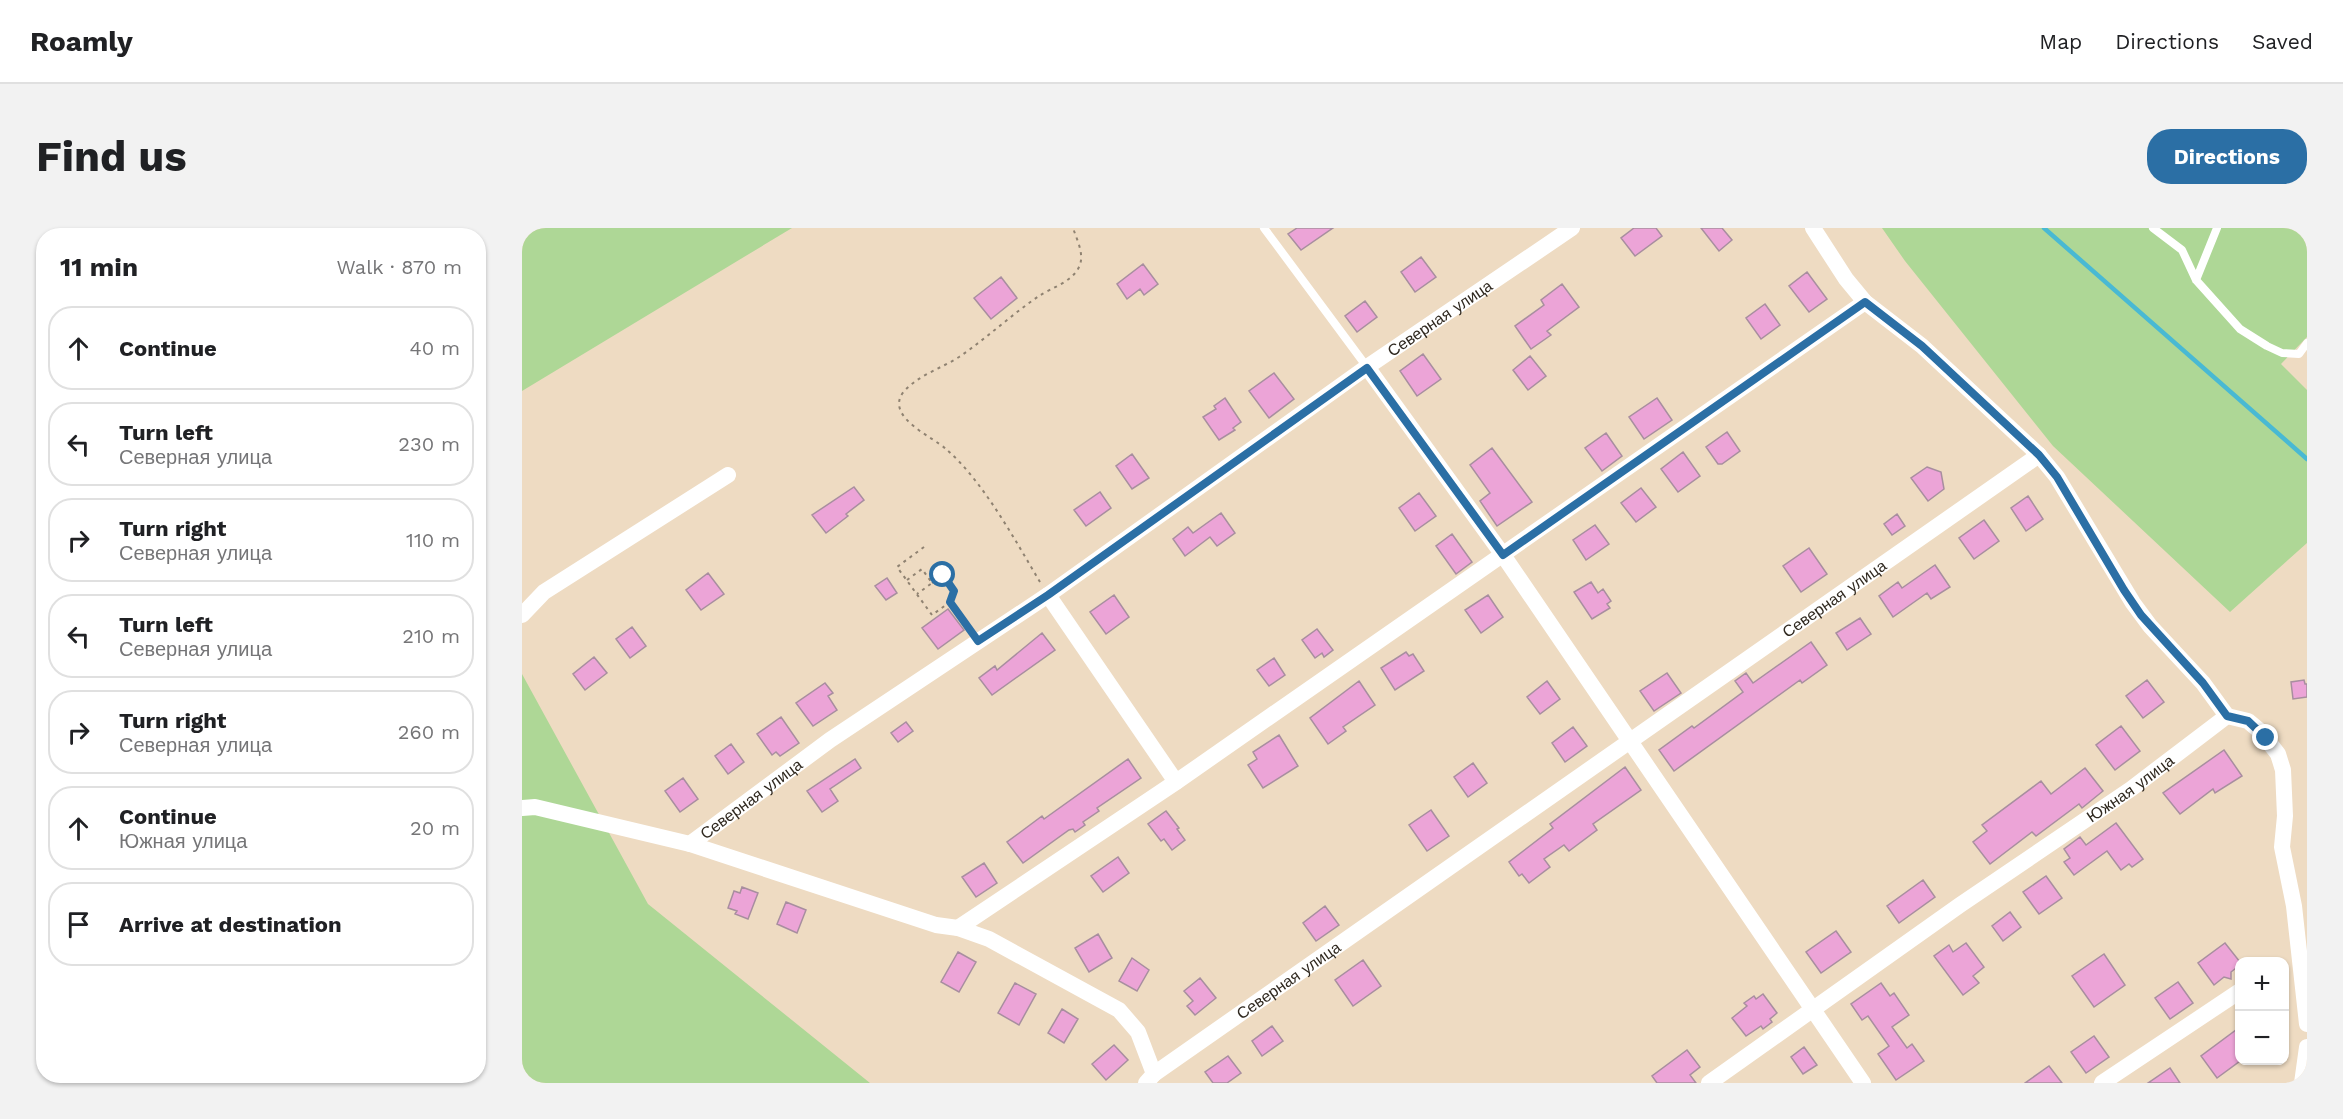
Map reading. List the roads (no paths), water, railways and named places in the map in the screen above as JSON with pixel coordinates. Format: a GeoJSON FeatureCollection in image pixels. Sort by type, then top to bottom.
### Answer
{"type":"FeatureCollection","features":[{"type":"Feature","properties":{"kind":"street","name":"Северная улица"},"geometry":{"type":"LineString","coordinates":[[690,844],[830,741],[1048,595],[1367,368],[1572,228]]}},
{"type":"Feature","properties":{"kind":"street"},"geometry":{"type":"LineString","coordinates":[[1813,228],[1846,279],[1865,302],[1922,346],[2039,455],[2057,477],[2133,603],[2150,626],[2203,683],[2227,716],[2241,718],[2254,725],[2266,738],[2281,762],[2285,806],[2282,847],[2294,906],[2307,1024]]}},
{"type":"Feature","properties":{"kind":"street"},"geometry":{"type":"LineString","coordinates":[[958,928],[1176,782],[1865,302]]}},
{"type":"Feature","properties":{"kind":"street"},"geometry":{"type":"LineString","coordinates":[[1367,368],[1503,555],[1863,1083]]}},
{"type":"Feature","properties":{"kind":"street","name":"Северная улица"},"geometry":{"type":"LineString","coordinates":[[690,844],[936,925],[958,928],[989,939],[1119,1010],[1138,1032],[1150,1078],[2039,455]]}},
{"type":"Feature","properties":{"kind":"street"},"geometry":{"type":"LineString","coordinates":[[522,615],[544,592],[728,475]]}},
{"type":"Feature","properties":{"kind":"street"},"geometry":{"type":"LineString","coordinates":[[1048,595],[1176,782]]}},
{"type":"Feature","properties":{"kind":"street","name":"Южная улица"},"geometry":{"type":"LineString","coordinates":[[1708,1083],[1960,905],[2131,789],[2227,716]]}},
{"type":"Feature","properties":{"kind":"street"},"geometry":{"type":"LineString","coordinates":[[522,808],[535,807],[690,844]]}},
{"type":"Feature","properties":{"kind":"street"},"geometry":{"type":"LineString","coordinates":[[2289,958],[2298,951]]}},
{"type":"Feature","properties":{"kind":"street"},"geometry":{"type":"LineString","coordinates":[[2102,1083],[2235,994]]}},
{"type":"Feature","properties":{"kind":"street"},"geometry":{"type":"LineString","coordinates":[[2302,1083],[2307,1047]]}},
{"type":"Feature","properties":{"kind":"lane"},"geometry":{"type":"LineString","coordinates":[[1264,228],[1367,368]]}},
{"type":"Feature","properties":{"kind":"lane"},"geometry":{"type":"LineString","coordinates":[[2153,228],[2182,250],[2196,280],[2240,329],[2282,353],[2299,354],[2307,343]]}},
{"type":"Feature","properties":{"kind":"lane"},"geometry":{"type":"LineString","coordinates":[[2196,280],[2217,228]]}},
{"type":"Feature","properties":{"kind":"waterway"},"geometry":{"type":"LineString","coordinates":[[2044,228],[2307,459]]}}]}
